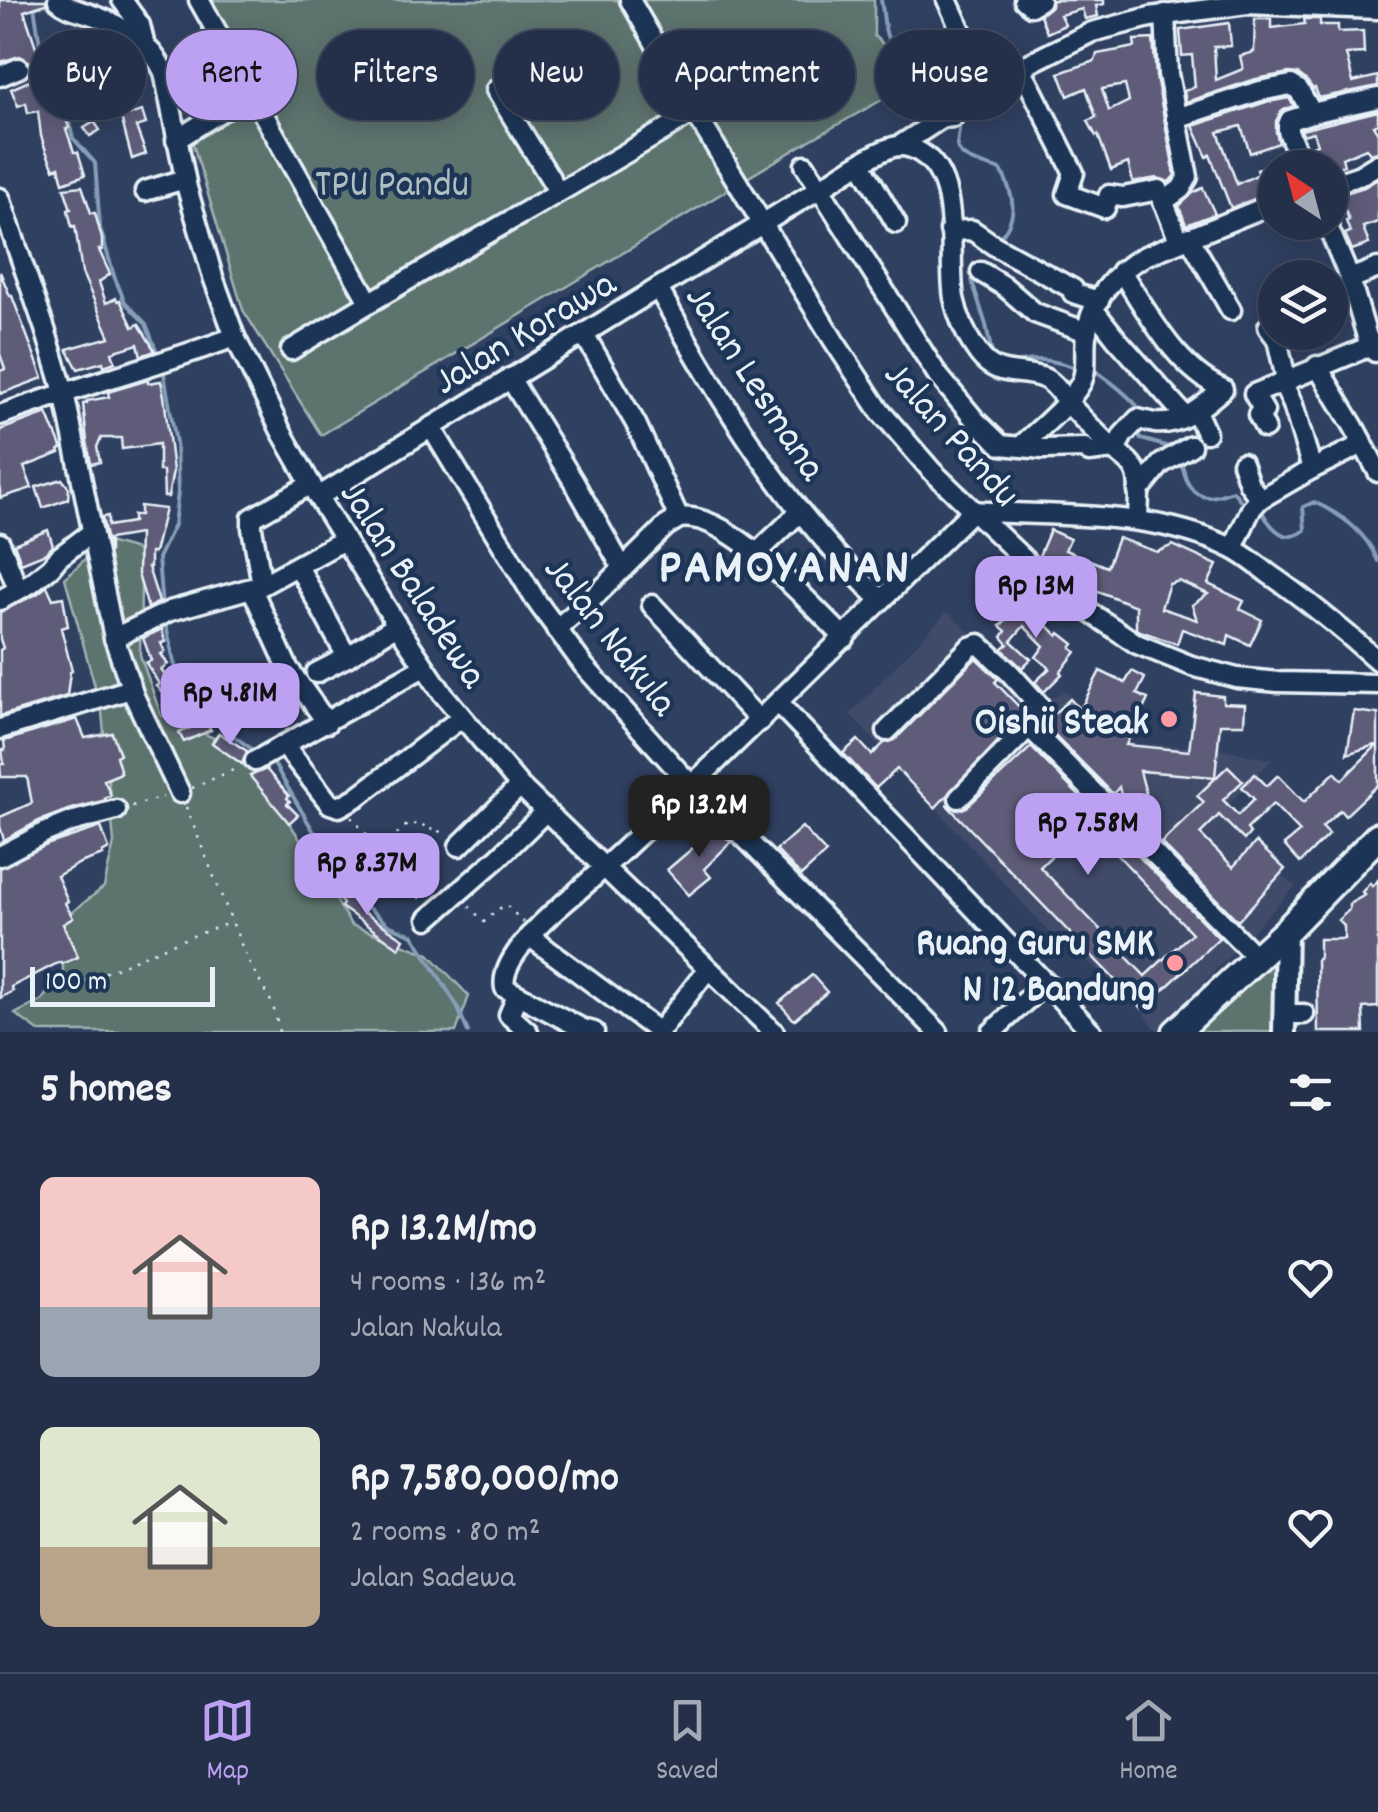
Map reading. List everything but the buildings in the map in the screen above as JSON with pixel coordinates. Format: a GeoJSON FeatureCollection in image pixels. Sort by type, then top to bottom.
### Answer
{"type":"FeatureCollection","features":[{"type":"Feature","properties":{"kind":"highway"},"geometry":{"type":"LineString","coordinates":[[1176,1032],[1375,844]]}},
{"type":"Feature","properties":{"kind":"main road"},"geometry":{"type":"LineString","coordinates":[[1286,931],[1291,1020]]}},
{"type":"Feature","properties":{"kind":"street"},"geometry":{"type":"LineString","coordinates":[[58,0],[66,8],[97,16],[122,30]]}},
{"type":"Feature","properties":{"kind":"street"},"geometry":{"type":"LineString","coordinates":[[122,0],[141,30]]}},
{"type":"Feature","properties":{"kind":"street"},"geometry":{"type":"LineString","coordinates":[[199,0],[216,30]]}},
{"type":"Feature","properties":{"kind":"street"},"geometry":{"type":"LineString","coordinates":[[630,0],[648,30]]}},
{"type":"Feature","properties":{"kind":"street"},"geometry":{"type":"LineString","coordinates":[[947,0],[963,30]]}},
{"type":"Feature","properties":{"kind":"street"},"geometry":{"type":"LineString","coordinates":[[1024,0],[1031,6],[1040,0]]}},
{"type":"Feature","properties":{"kind":"street"},"geometry":{"type":"LineString","coordinates":[[1024,66],[1092,32],[1166,14],[1247,2],[1353,3],[1378,9]]}},
{"type":"Feature","properties":{"kind":"street"},"geometry":{"type":"LineString","coordinates":[[1163,202],[1181,189],[1188,178],[1168,74],[1166,14]]}},
{"type":"Feature","properties":{"kind":"street","name":"Jalan Baladewa"},"geometry":{"type":"LineString","coordinates":[[146,44],[164,72],[184,179],[235,337],[281,430],[397,624],[461,718],[520,786],[774,1032]]}},
{"type":"Feature","properties":{"kind":"street"},"geometry":{"type":"LineString","coordinates":[[0,76],[19,68]]}},
{"type":"Feature","properties":{"kind":"street"},"geometry":{"type":"LineString","coordinates":[[1024,74],[1074,173],[1067,194],[1105,208],[1108,195],[1159,190],[1184,239],[1231,310]]}},
{"type":"Feature","properties":{"kind":"street"},"geometry":{"type":"LineString","coordinates":[[1176,118],[1291,85],[1300,90],[1312,113]]}},
{"type":"Feature","properties":{"kind":"street"},"geometry":{"type":"LineString","coordinates":[[1297,150],[1288,126],[1292,119],[1378,98]]}},
{"type":"Feature","properties":{"kind":"street"},"geometry":{"type":"LineString","coordinates":[[176,140],[208,120]]}},
{"type":"Feature","properties":{"kind":"street"},"geometry":{"type":"LineString","coordinates":[[268,120],[370,302]]}},
{"type":"Feature","properties":{"kind":"street"},"geometry":{"type":"LineString","coordinates":[[514,120],[558,191]]}},
{"type":"Feature","properties":{"kind":"street"},"geometry":{"type":"LineString","coordinates":[[290,350],[682,120]]}},
{"type":"Feature","properties":{"kind":"street"},"geometry":{"type":"LineString","coordinates":[[701,120],[764,224],[888,148],[908,147],[924,154],[938,171],[948,200],[954,297],[974,348],[997,370],[1046,378],[1133,466],[1137,476],[1138,520]]}},
{"type":"Feature","properties":{"kind":"street"},"geometry":{"type":"LineString","coordinates":[[899,146],[939,120]]}},
{"type":"Feature","properties":{"kind":"street"},"geometry":{"type":"LineString","coordinates":[[861,164],[896,224]]}},
{"type":"Feature","properties":{"kind":"street"},"geometry":{"type":"LineString","coordinates":[[1348,179],[1378,164]]}},
{"type":"Feature","properties":{"kind":"street"},"geometry":{"type":"LineString","coordinates":[[805,165],[937,374],[1000,445],[1043,450],[1114,450]]}},
{"type":"Feature","properties":{"kind":"street"},"geometry":{"type":"LineString","coordinates":[[146,191],[184,179]]}},
{"type":"Feature","properties":{"kind":"street"},"geometry":{"type":"LineString","coordinates":[[0,198],[64,392],[114,638],[131,688],[180,793]]}},
{"type":"Feature","properties":{"kind":"street"},"geometry":{"type":"LineString","coordinates":[[1021,446],[1082,381],[1086,332],[1096,306],[1121,271],[1145,256],[1258,210]]}},
{"type":"Feature","properties":{"kind":"street","name":"Jalan Korawa"},"geometry":{"type":"LineString","coordinates":[[257,587],[252,518],[315,490],[431,427],[764,224]]}},
{"type":"Feature","properties":{"kind":"street","name":"Jalan Pandu"},"geometry":{"type":"LineString","coordinates":[[764,224],[880,411],[972,511],[1054,588],[1109,627],[1161,655],[1237,678],[1378,684]]}},
{"type":"Feature","properties":{"kind":"street"},"geometry":{"type":"LineString","coordinates":[[950,231],[972,230],[1096,306],[1116,338],[1206,433]]}},
{"type":"Feature","properties":{"kind":"street"},"geometry":{"type":"LineString","coordinates":[[1265,428],[1258,415],[1264,411],[1254,394],[1317,366],[1375,348],[1333,240]]}},
{"type":"Feature","properties":{"kind":"street"},"geometry":{"type":"LineString","coordinates":[[1350,280],[1378,268]]}},
{"type":"Feature","properties":{"kind":"street"},"geometry":{"type":"LineString","coordinates":[[1114,450],[1123,435],[1140,420],[1169,422],[1190,414],[1223,389],[1208,382],[1180,356],[1121,271]]}},
{"type":"Feature","properties":{"kind":"street"},"geometry":{"type":"LineString","coordinates":[[981,272],[1035,313],[1086,332]]}},
{"type":"Feature","properties":{"kind":"street","name":"Jalan Lesmana"},"geometry":{"type":"LineString","coordinates":[[658,288],[749,443],[800,512],[882,600]]}},
{"type":"Feature","properties":{"kind":"street"},"geometry":{"type":"LineString","coordinates":[[584,334],[636,424],[679,518]]}},
{"type":"Feature","properties":{"kind":"street"},"geometry":{"type":"LineString","coordinates":[[0,415],[235,337]]}},
{"type":"Feature","properties":{"kind":"street"},"geometry":{"type":"LineString","coordinates":[[1278,350],[1312,468]]}},
{"type":"Feature","properties":{"kind":"street"},"geometry":{"type":"LineString","coordinates":[[1317,366],[1378,472]]}},
{"type":"Feature","properties":{"kind":"street"},"geometry":{"type":"LineString","coordinates":[[510,378],[624,569]]}},
{"type":"Feature","properties":{"kind":"street","name":"Jalan Nakula"},"geometry":{"type":"LineString","coordinates":[[431,427],[556,629],[584,666],[692,785],[938,1032]]}},
{"type":"Feature","properties":{"kind":"street"},"geometry":{"type":"LineString","coordinates":[[1233,548],[1256,503],[1312,468],[1363,444]]}},
{"type":"Feature","properties":{"kind":"street"},"geometry":{"type":"LineString","coordinates":[[1138,492],[1156,470],[1180,452]]}},
{"type":"Feature","properties":{"kind":"street"},"geometry":{"type":"LineString","coordinates":[[1242,463],[1256,503]]}},
{"type":"Feature","properties":{"kind":"street"},"geometry":{"type":"LineString","coordinates":[[594,1032],[505,988],[512,961],[530,935],[606,869],[972,511],[1138,520],[1233,548],[1378,660]]}},
{"type":"Feature","properties":{"kind":"street","name":"Jalan Lesmana"},"geometry":{"type":"LineString","coordinates":[[757,553],[800,512]]}},
{"type":"Feature","properties":{"kind":"street"},"geometry":{"type":"LineString","coordinates":[[556,629],[666,526],[691,516],[741,540],[845,638]]}},
{"type":"Feature","properties":{"kind":"street"},"geometry":{"type":"LineString","coordinates":[[0,600],[31,583],[92,532]]}},
{"type":"Feature","properties":{"kind":"street"},"geometry":{"type":"LineString","coordinates":[[114,638],[162,614],[257,587],[344,540]]}},
{"type":"Feature","properties":{"kind":"street"},"geometry":{"type":"LineString","coordinates":[[0,544],[16,584]]}},
{"type":"Feature","properties":{"kind":"street"},"geometry":{"type":"LineString","coordinates":[[298,566],[347,656]]}},
{"type":"Feature","properties":{"kind":"street"},"geometry":{"type":"LineString","coordinates":[[257,587],[288,668],[327,723]]}},
{"type":"Feature","properties":{"kind":"street"},"geometry":{"type":"LineString","coordinates":[[652,604],[760,721]]}},
{"type":"Feature","properties":{"kind":"street"},"geometry":{"type":"LineString","coordinates":[[316,673],[397,624]]}},
{"type":"Feature","properties":{"kind":"street"},"geometry":{"type":"LineString","coordinates":[[887,731],[970,647],[978,644],[1010,672],[1039,706],[1038,713],[959,798]]}},
{"type":"Feature","properties":{"kind":"street"},"geometry":{"type":"LineString","coordinates":[[261,758],[424,666]]}},
{"type":"Feature","properties":{"kind":"street"},"geometry":{"type":"LineString","coordinates":[[0,728],[131,688]]}},
{"type":"Feature","properties":{"kind":"street"},"geometry":{"type":"LineString","coordinates":[[778,704],[1092,1032]]}},
{"type":"Feature","properties":{"kind":"street"},"geometry":{"type":"LineString","coordinates":[[284,745],[330,804],[342,806],[461,718]]}},
{"type":"Feature","properties":{"kind":"street"},"geometry":{"type":"LineString","coordinates":[[1029,727],[1257,958]]}},
{"type":"Feature","properties":{"kind":"street"},"geometry":{"type":"LineString","coordinates":[[459,846],[520,786]]}},
{"type":"Feature","properties":{"kind":"street"},"geometry":{"type":"LineString","coordinates":[[0,856],[44,833],[116,810]]}},
{"type":"Feature","properties":{"kind":"street"},"geometry":{"type":"LineString","coordinates":[[429,918],[546,812]]}},
{"type":"Feature","properties":{"kind":"street"},"geometry":{"type":"LineString","coordinates":[[530,935],[659,1032],[708,969]]}},
{"type":"Feature","properties":{"kind":"street"},"geometry":{"type":"LineString","coordinates":[[992,1032],[1046,982]]}},
{"type":"Feature","properties":{"kind":"street"},"geometry":{"type":"LineString","coordinates":[[517,996],[508,1015],[528,1032]]}},
{"type":"Feature","properties":{"kind":"path"},"geometry":{"type":"LineString","coordinates":[[116,810],[180,793],[261,758]]}},
{"type":"Feature","properties":{"kind":"path"},"geometry":{"type":"LineString","coordinates":[[180,793],[248,959],[273,1005],[279,1032]]}},
{"type":"Feature","properties":{"kind":"path"},"geometry":{"type":"LineString","coordinates":[[342,806],[413,885],[429,918]]}},
{"type":"Feature","properties":{"kind":"path"},"geometry":{"type":"LineString","coordinates":[[380,849],[407,825],[421,820],[430,831],[434,827],[459,846]]}},
{"type":"Feature","properties":{"kind":"path"},"geometry":{"type":"LineString","coordinates":[[457,894],[484,922],[505,904],[530,935]]}},
{"type":"Feature","properties":{"kind":"path"},"geometry":{"type":"LineString","coordinates":[[76,984],[232,922]]}},
{"type":"Feature","properties":{"kind":"shaded area"},"geometry":{"type":"Polygon","coordinates":[[[947,612],[1049,701],[1063,690],[1122,743],[1217,748],[1272,760],[1218,814],[1295,887],[1157,1031],[1126,991],[1050,933],[850,714],[947,612]]]}},
{"type":"Feature","properties":{"kind":"green space","name":"TPU Pandu"},"geometry":{"type":"Polygon","coordinates":[[[189,0],[874,0],[875,104],[855,115],[855,30],[639,30],[639,120],[846,120],[321,435],[243,310],[192,141],[206,120],[297,120],[297,30],[206,30],[189,0]]]}},
{"type":"Feature","properties":{"kind":"green space"},"geometry":{"type":"Polygon","coordinates":[[[104,541],[137,550],[140,655],[161,715],[214,738],[257,774],[351,925],[429,954],[469,996],[456,1032],[40,1032],[15,1014],[42,1000],[63,971],[63,919],[104,887],[114,843],[102,712],[65,578],[104,541]]]}},
{"type":"Feature","properties":{"kind":"green space"},"geometry":{"type":"Polygon","coordinates":[[[1274,952],[1276,1032],[1190,1032],[1274,952]]]}},
{"type":"Feature","properties":{"kind":"waterway"},"geometry":{"type":"LineString","coordinates":[[33,0],[41,51],[61,89],[73,138],[95,163],[100,228],[114,276],[125,302],[146,324],[158,355]]}},
{"type":"Feature","properties":{"kind":"waterway"},"geometry":{"type":"LineString","coordinates":[[881,0],[886,30]]}},
{"type":"Feature","properties":{"kind":"waterway"},"geometry":{"type":"LineString","coordinates":[[960,120],[959,151],[969,159],[1001,170],[1009,188],[1012,215],[997,240]]}},
{"type":"Feature","properties":{"kind":"waterway"},"geometry":{"type":"LineString","coordinates":[[976,273],[972,281],[993,359]]}},
{"type":"Feature","properties":{"kind":"waterway"},"geometry":{"type":"LineString","coordinates":[[1010,365],[1044,360],[1078,369]]}},
{"type":"Feature","properties":{"kind":"waterway"},"geometry":{"type":"LineString","coordinates":[[162,608],[158,558],[174,525],[178,492],[176,443],[163,368]]}},
{"type":"Feature","properties":{"kind":"waterway"},"geometry":{"type":"LineString","coordinates":[[1092,369],[1141,411]]}},
{"type":"Feature","properties":{"kind":"waterway"},"geometry":{"type":"LineString","coordinates":[[1137,429],[1141,439],[1172,450]]}},
{"type":"Feature","properties":{"kind":"waterway"},"geometry":{"type":"LineString","coordinates":[[1180,462],[1187,482],[1199,495],[1210,497],[1233,491],[1245,506]]}},
{"type":"Feature","properties":{"kind":"waterway"},"geometry":{"type":"LineString","coordinates":[[1258,511],[1280,533],[1292,536],[1305,530],[1303,507],[1314,502],[1352,526],[1367,541],[1378,561]]}},
{"type":"Feature","properties":{"kind":"waterway"},"geometry":{"type":"LineString","coordinates":[[165,622],[177,674],[217,724],[256,752]]}},
{"type":"Feature","properties":{"kind":"waterway"},"geometry":{"type":"LineString","coordinates":[[268,760],[335,868],[365,905],[388,925],[413,935],[456,1004],[468,1032]]}},
{"type":"Feature","properties":{"kind":"place","name":"Oishii Steak"},"geometry":{"type":"Point","coordinates":[1169,719]}},
{"type":"Feature","properties":{"kind":"place","name":"Ruang Guru SMK N 12 Bandung"},"geometry":{"type":"Point","coordinates":[1175,963]}},
{"type":"Feature","properties":{"kind":"district","name":"PAMOYANAN"},"geometry":{"type":"Point","coordinates":[785,563]}}]}
